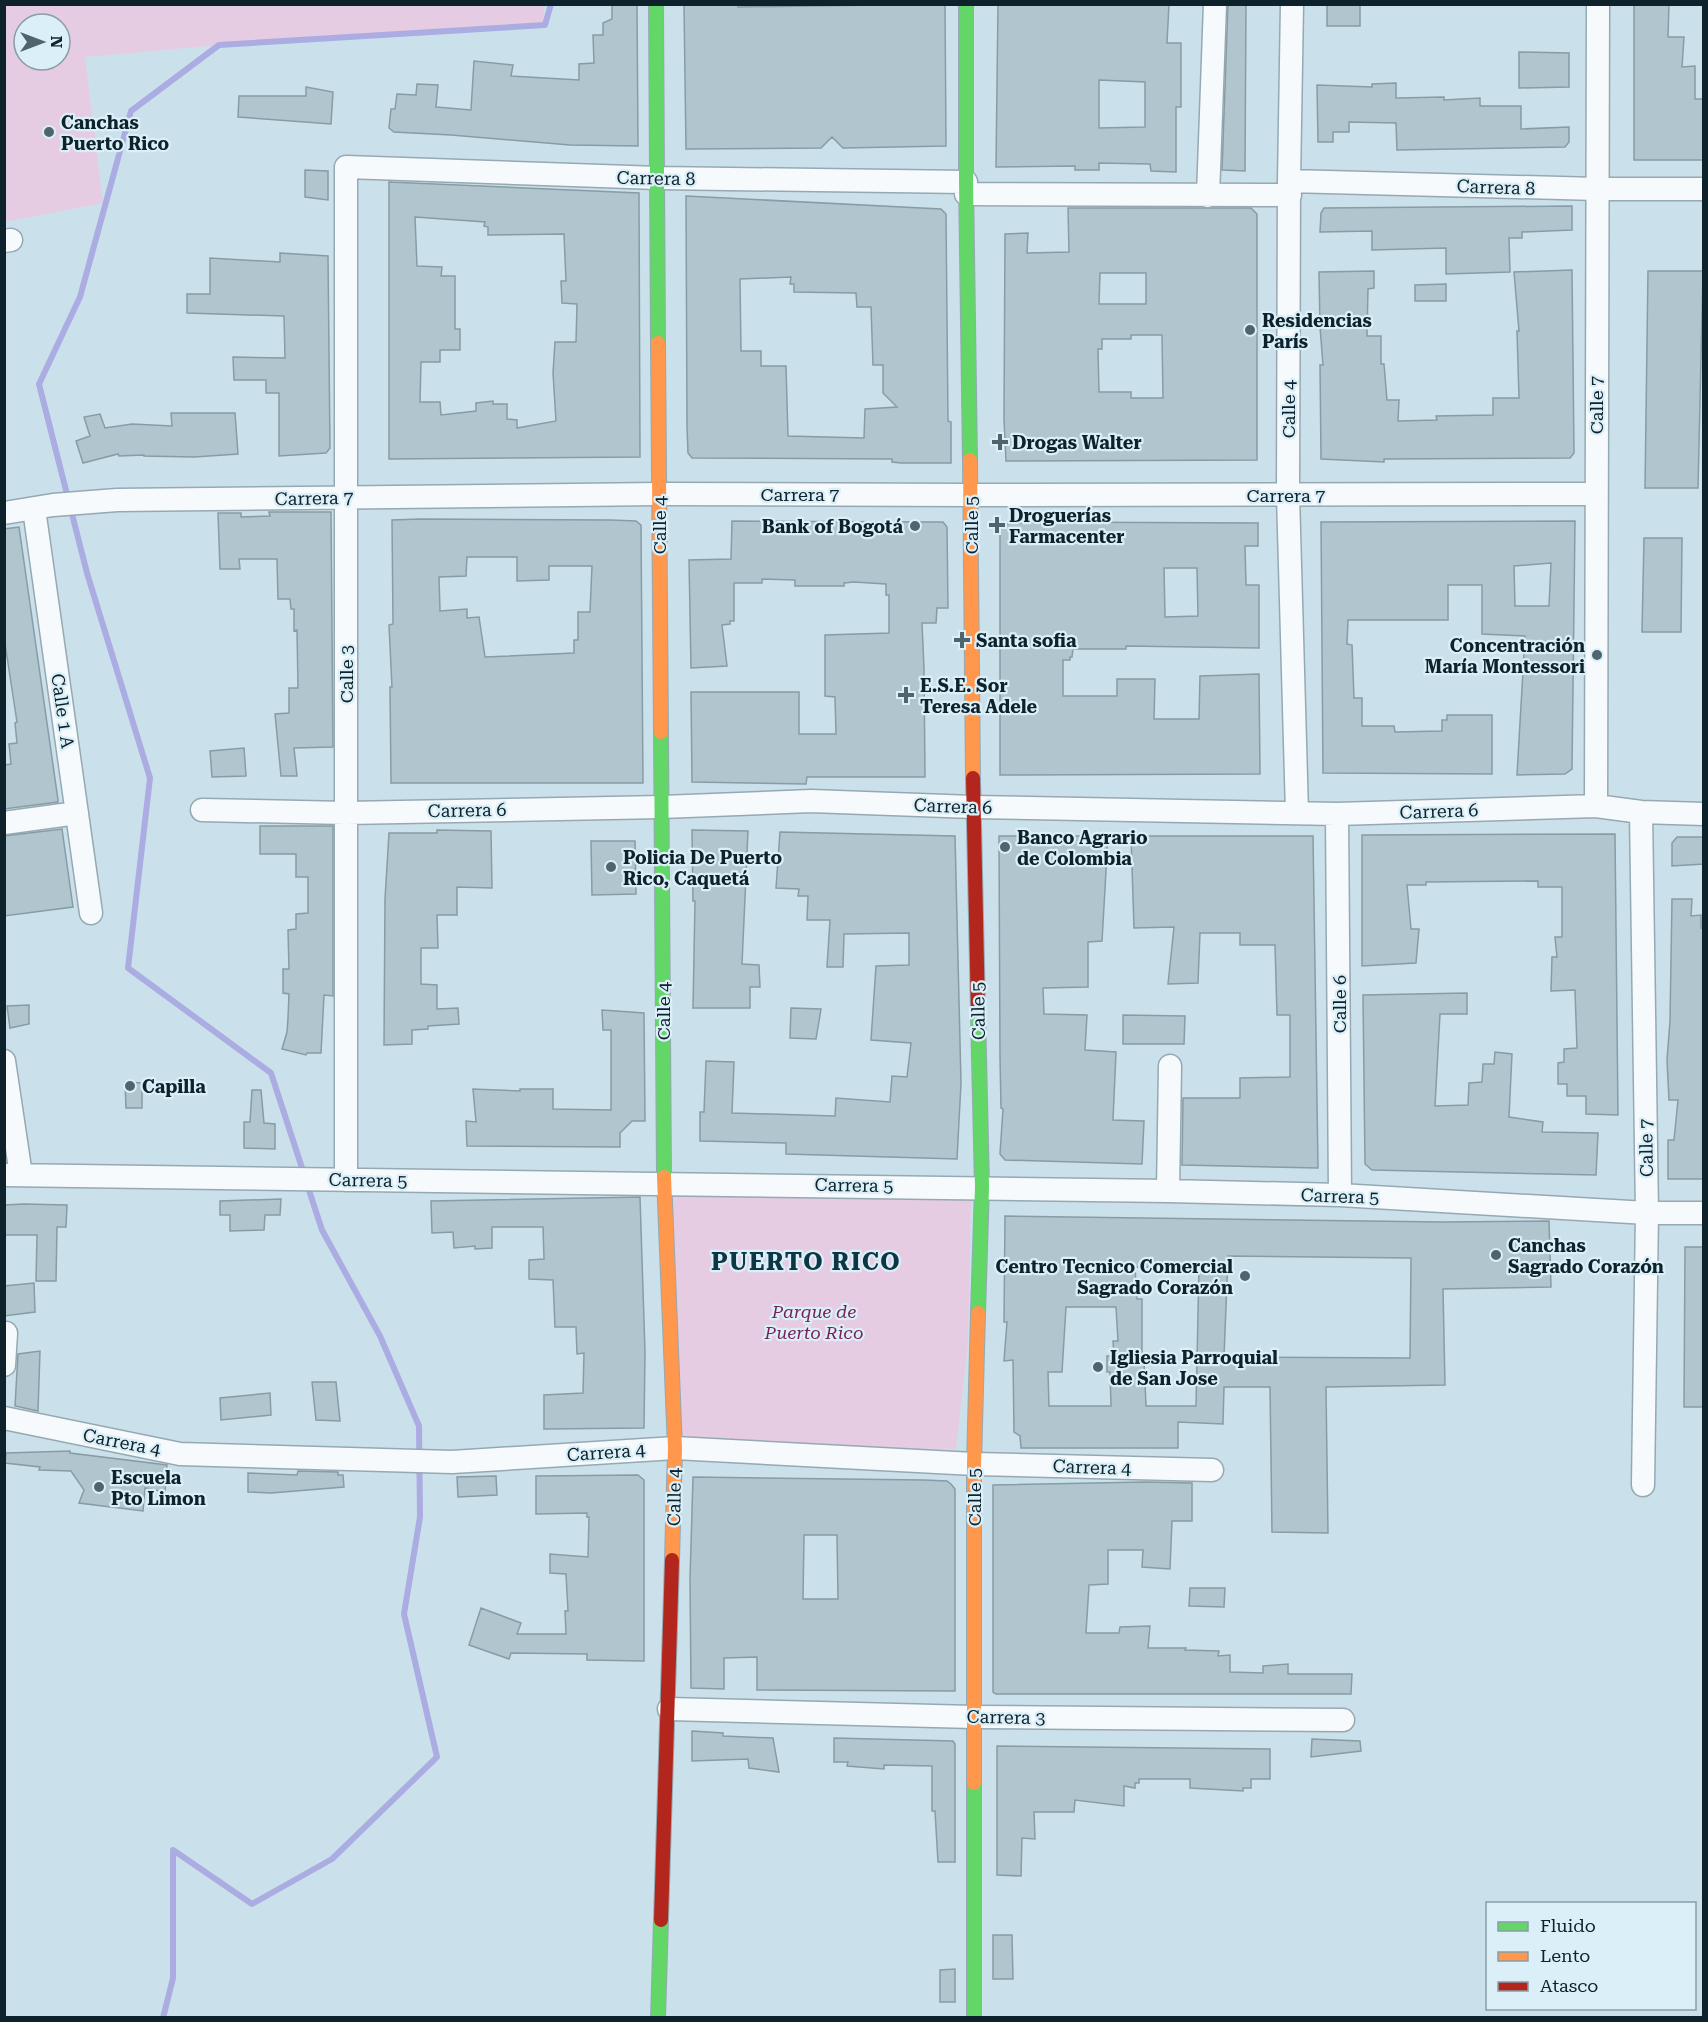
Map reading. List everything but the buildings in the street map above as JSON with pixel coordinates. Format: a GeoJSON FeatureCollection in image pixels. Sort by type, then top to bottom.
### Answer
{"type":"FeatureCollection","features":[{"type":"Feature","properties":{"kind":"street","name":"Calle 4"},"geometry":{"type":"LineString","coordinates":[[656,4],[664,1183],[675,1448],[658,2018]]}},
{"type":"Feature","properties":{"kind":"street","name":"Calle 5"},"geometry":{"type":"LineString","coordinates":[[966,4],[973,807],[982,1187],[974,1464],[974,2018]]}},
{"type":"Feature","properties":{"kind":"street"},"geometry":{"type":"LineString","coordinates":[[1208,196],[1215,4]]}},
{"type":"Feature","properties":{"kind":"street","name":"Calle 4"},"geometry":{"type":"LineString","coordinates":[[1292,4],[1288,495],[1297,813]]}},
{"type":"Feature","properties":{"kind":"street","name":"Calle 7"},"geometry":{"type":"LineString","coordinates":[[1596,806],[1598,4]]}},
{"type":"Feature","properties":{"kind":"street","name":"Carrera 8"},"geometry":{"type":"LineString","coordinates":[[346,167],[1208,196],[1289,188],[1704,189]]}},
{"type":"Feature","properties":{"kind":"street","name":"Calle 3"},"geometry":{"type":"LineString","coordinates":[[335,1180],[346,813],[346,167]]}},
{"type":"Feature","properties":{"kind":"street","name":"Carrera 7"},"geometry":{"type":"LineString","coordinates":[[4,513],[117,500],[659,494],[1596,494]]}},
{"type":"Feature","properties":{"kind":"street","name":"Calle 1 A"},"geometry":{"type":"LineString","coordinates":[[44,507],[77,813],[91,913]]}},
{"type":"Feature","properties":{"kind":"street","name":"Carrera 6"},"geometry":{"type":"LineString","coordinates":[[202,810],[346,813],[662,807],[811,801],[973,807],[1337,814],[1596,806],[1641,812],[1704,814]]}},
{"type":"Feature","properties":{"kind":"street","name":"Calle 7"},"geometry":{"type":"LineString","coordinates":[[1641,812],[1647,1213],[1643,1485]]}},
{"type":"Feature","properties":{"kind":"street"},"geometry":{"type":"LineString","coordinates":[[4,823],[77,813]]}},
{"type":"Feature","properties":{"kind":"street","name":"Calle 6"},"geometry":{"type":"LineString","coordinates":[[1337,814],[1340,1195]]}},
{"type":"Feature","properties":{"kind":"street"},"geometry":{"type":"LineString","coordinates":[[4,1061],[13,1175]]}},
{"type":"Feature","properties":{"kind":"street"},"geometry":{"type":"LineString","coordinates":[[1168,1191],[1170,1066]]}},
{"type":"Feature","properties":{"kind":"street","name":"Carrera 5"},"geometry":{"type":"LineString","coordinates":[[13,1175],[1168,1191],[1340,1195],[1647,1213],[1704,1213]]}},
{"type":"Feature","properties":{"kind":"street"},"geometry":{"type":"LineString","coordinates":[[4,1365],[6,1333]]}},
{"type":"Feature","properties":{"kind":"street","name":"Carrera 4"},"geometry":{"type":"LineString","coordinates":[[4,1418],[180,1454],[452,1462],[675,1448],[974,1464],[1212,1470]]}},
{"type":"Feature","properties":{"kind":"street","name":"Carrera 3"},"geometry":{"type":"LineString","coordinates":[[669,1709],[973,1717],[1343,1720]]}},
{"type":"Feature","properties":{"kind":"green space","name":"Canchas Puerto Rico"},"geometry":{"type":"Polygon","coordinates":[[[5,4],[543,4],[545,25],[219,45],[85,57],[103,203],[5,222],[5,4]]]}},
{"type":"Feature","properties":{"kind":"green space","name":"Parque de Puerto Rico"},"geometry":{"type":"Polygon","coordinates":[[[669,1190],[971,1197],[968,1342],[956,1449],[675,1448],[669,1190]]]}},
{"type":"Feature","properties":{"kind":"waterway"},"geometry":{"type":"LineString","coordinates":[[304,1174],[271,1073],[128,968],[150,778],[87,573],[39,384],[80,297],[131,111],[219,45],[545,25],[551,4]]}},
{"type":"Feature","properties":{"kind":"waterway"},"geometry":{"type":"LineString","coordinates":[[163,2018],[173,1978],[173,1850],[252,1904],[332,1859],[437,1757],[404,1614],[420,1517],[419,1426],[380,1336],[322,1230],[307,1184]]}},
{"type":"Feature","properties":{"kind":"traffic: fast"},"geometry":{"type":"LineString","coordinates":[[656,4],[658,343]]}},
{"type":"Feature","properties":{"kind":"traffic: fast"},"geometry":{"type":"LineString","coordinates":[[966,4],[970,460]]}},
{"type":"Feature","properties":{"kind":"traffic: fast"},"geometry":{"type":"LineString","coordinates":[[661,732],[664,1177]]}},
{"type":"Feature","properties":{"kind":"traffic: fast"},"geometry":{"type":"LineString","coordinates":[[978,1012],[982,1187],[978,1313]]}},
{"type":"Feature","properties":{"kind":"traffic: fast"},"geometry":{"type":"LineString","coordinates":[[974,1783],[974,2018]]}},
{"type":"Feature","properties":{"kind":"traffic: fast"},"geometry":{"type":"LineString","coordinates":[[658,2018],[661,1920]]}},
{"type":"Feature","properties":{"kind":"traffic: slow"},"geometry":{"type":"LineString","coordinates":[[658,343],[661,732]]}},
{"type":"Feature","properties":{"kind":"traffic: slow"},"geometry":{"type":"LineString","coordinates":[[970,460],[973,778]]}},
{"type":"Feature","properties":{"kind":"traffic: slow"},"geometry":{"type":"LineString","coordinates":[[664,1177],[675,1448],[672,1560]]}},
{"type":"Feature","properties":{"kind":"traffic: slow"},"geometry":{"type":"LineString","coordinates":[[974,1783],[974,1464],[978,1313]]}},
{"type":"Feature","properties":{"kind":"traffic: jam"},"geometry":{"type":"LineString","coordinates":[[973,778],[978,1012]]}},
{"type":"Feature","properties":{"kind":"traffic: jam"},"geometry":{"type":"LineString","coordinates":[[661,1920],[672,1560]]}},
{"type":"Feature","properties":{"kind":"place","name":"Canchas Puerto Rico"},"geometry":{"type":"Point","coordinates":[49,132]}},
{"type":"Feature","properties":{"kind":"place","name":"Residencias París"},"geometry":{"type":"Point","coordinates":[1250,330]}},
{"type":"Feature","properties":{"kind":"place","name":"Drogas Walter"},"geometry":{"type":"Point","coordinates":[1000,442]}},
{"type":"Feature","properties":{"kind":"place","name":"Droguerías Farmacenter"},"geometry":{"type":"Point","coordinates":[997,525]}},
{"type":"Feature","properties":{"kind":"place","name":"Bank of Bogotá"},"geometry":{"type":"Point","coordinates":[915,526]}},
{"type":"Feature","properties":{"kind":"place","name":"Santa sofia"},"geometry":{"type":"Point","coordinates":[962,640]}},
{"type":"Feature","properties":{"kind":"place","name":"Concentración María Montessori"},"geometry":{"type":"Point","coordinates":[1597,655]}},
{"type":"Feature","properties":{"kind":"place","name":"E.S.E. Sor Teresa Adele"},"geometry":{"type":"Point","coordinates":[906,695]}},
{"type":"Feature","properties":{"kind":"place","name":"Banco Agrario de Colombia"},"geometry":{"type":"Point","coordinates":[1005,847]}},
{"type":"Feature","properties":{"kind":"place","name":"Policia De Puerto Rico, Caquetá"},"geometry":{"type":"Point","coordinates":[611,867]}},
{"type":"Feature","properties":{"kind":"place","name":"Capilla"},"geometry":{"type":"Point","coordinates":[130,1086]}},
{"type":"Feature","properties":{"kind":"place","name":"Canchas Sagrado Corazón"},"geometry":{"type":"Point","coordinates":[1496,1255]}},
{"type":"Feature","properties":{"kind":"place","name":"Centro Tecnico Comercial Sagrado Corazón"},"geometry":{"type":"Point","coordinates":[1245,1276]}},
{"type":"Feature","properties":{"kind":"place","name":"Igliesia Parroquial de San Jose"},"geometry":{"type":"Point","coordinates":[1098,1367]}},
{"type":"Feature","properties":{"kind":"place","name":"Escuela Pto Limon"},"geometry":{"type":"Point","coordinates":[99,1487]}},
{"type":"Feature","properties":{"kind":"district","name":"PUERTO RICO"},"geometry":{"type":"Point","coordinates":[806,1262]}}]}
